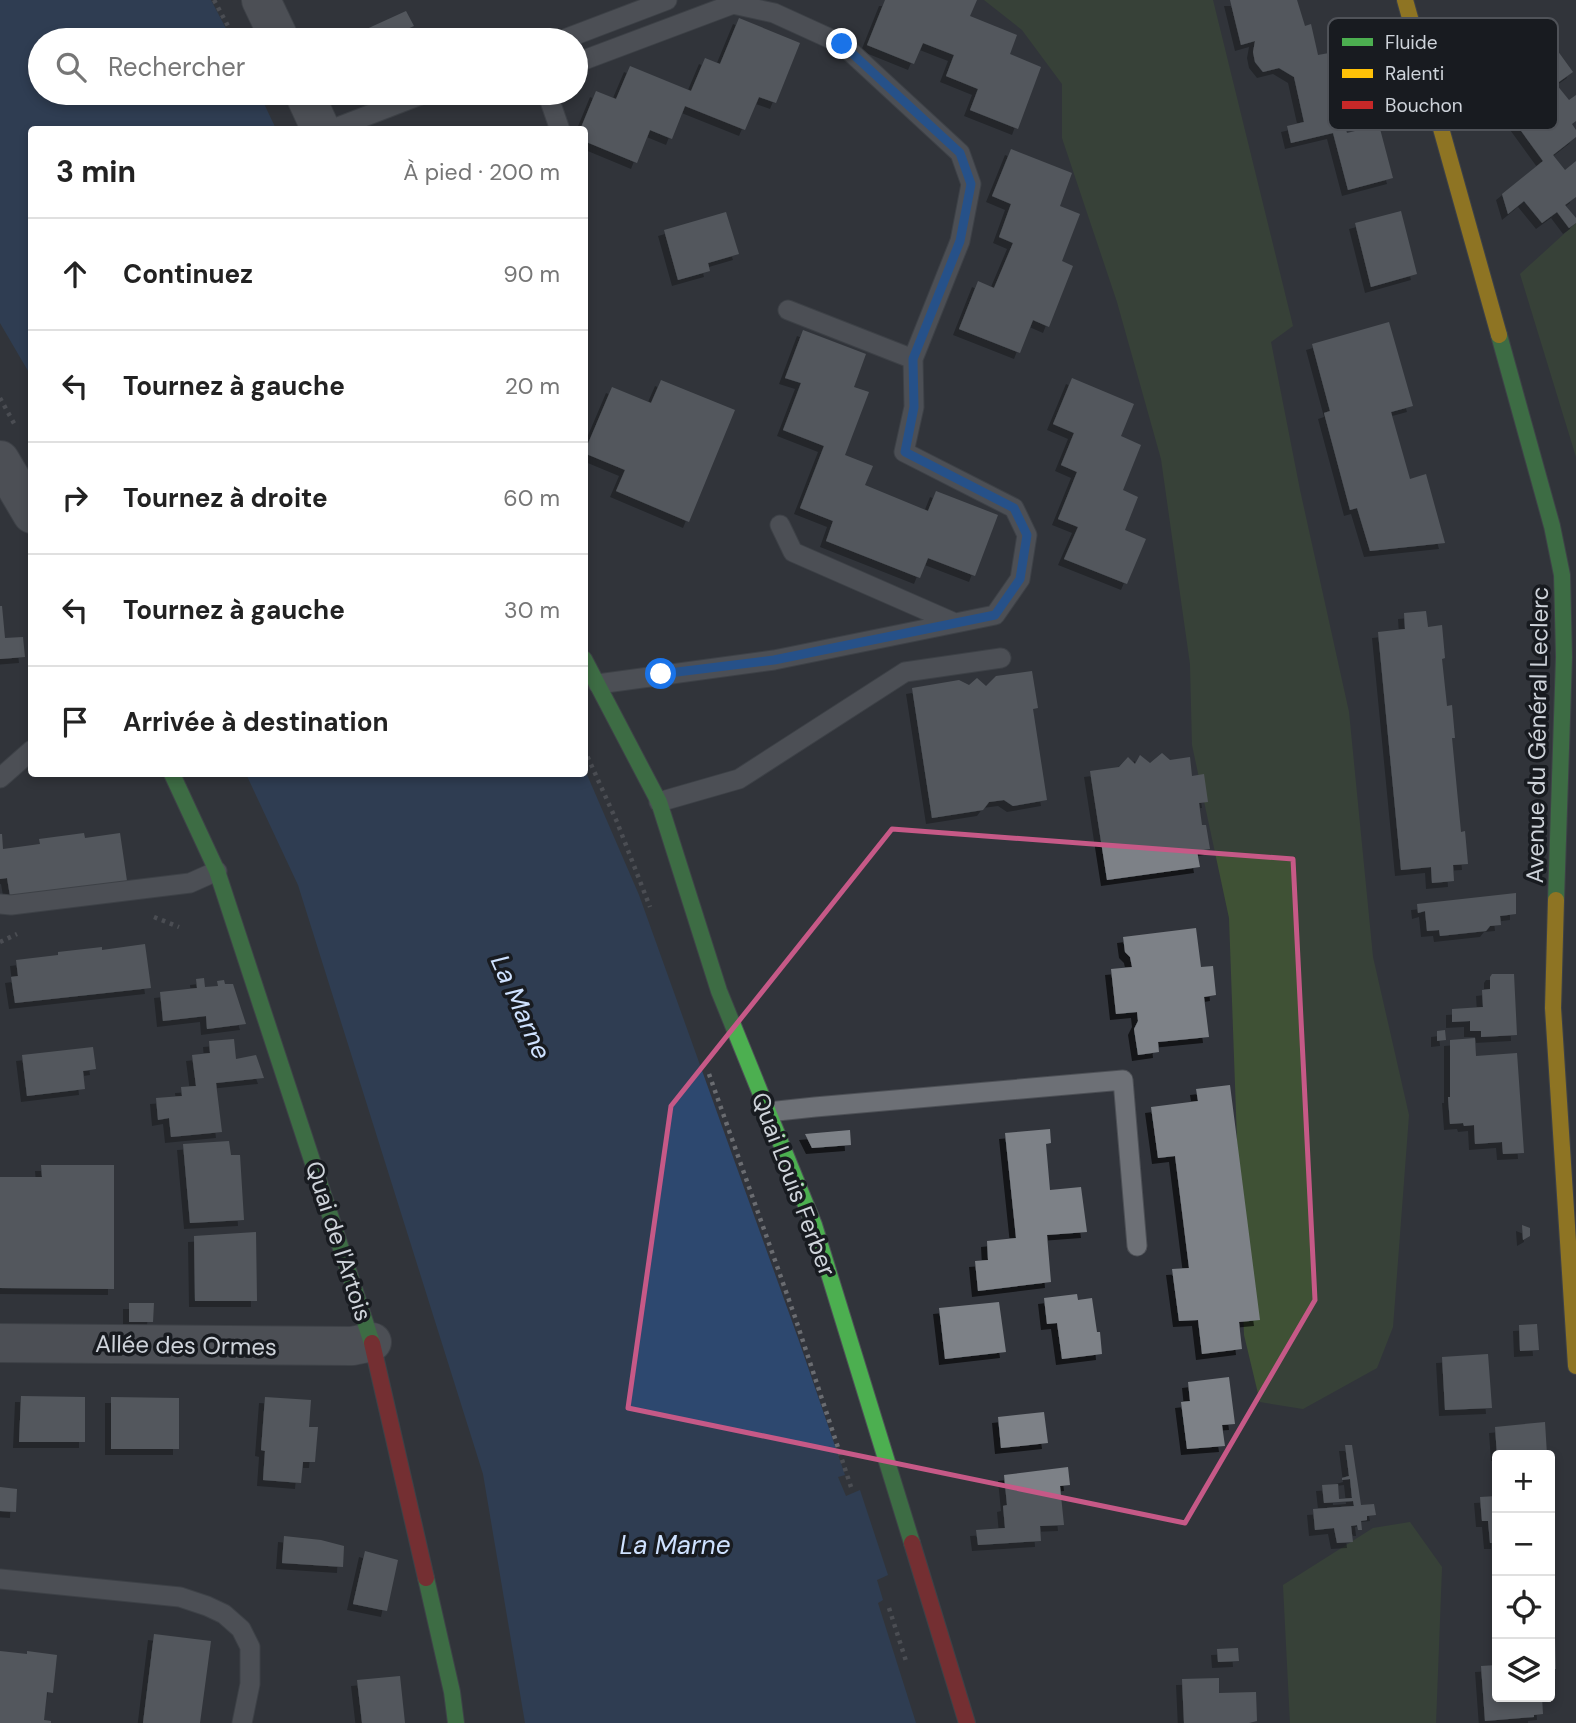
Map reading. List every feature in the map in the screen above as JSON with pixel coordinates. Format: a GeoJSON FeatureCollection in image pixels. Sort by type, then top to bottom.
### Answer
{"type":"FeatureCollection","features":[{"type":"Feature","properties":{"kind":"street"},"geometry":{"type":"LineString","coordinates":[[261,0],[274,28]]}},
{"type":"Feature","properties":{"kind":"street","name":"Avenue du Général Leclerc"},"geometry":{"type":"LineString","coordinates":[[1405,0],[1410,18]]}},
{"type":"Feature","properties":{"kind":"street"},"geometry":{"type":"LineString","coordinates":[[310,105],[319,126]]}},
{"type":"Feature","properties":{"kind":"street","name":"Avenue du Général Leclerc"},"geometry":{"type":"LineString","coordinates":[[1443,130],[1558,524],[1570,657],[1553,1008],[1569,1135],[1576,1366]]}},
{"type":"Feature","properties":{"kind":"street"},"geometry":{"type":"LineString","coordinates":[[0,460],[28,507]]}},
{"type":"Feature","properties":{"kind":"street","name":"Quai Louis Ferber"},"geometry":{"type":"LineString","coordinates":[[588,666],[659,802],[719,991],[814,1225],[967,1723]]}},
{"type":"Feature","properties":{"kind":"street","name":"Quai de l'Artois"},"geometry":{"type":"LineString","coordinates":[[173,777],[217,871],[372,1342],[452,1692],[456,1723]]}},
{"type":"Feature","properties":{"kind":"street","name":"Allée des Ormes"},"geometry":{"type":"LineString","coordinates":[[0,1343],[352,1346],[372,1342]]}},
{"type":"Feature","properties":{"kind":"lane"},"geometry":{"type":"LineString","coordinates":[[588,30],[667,0]]}},
{"type":"Feature","properties":{"kind":"lane"},"geometry":{"type":"LineString","coordinates":[[588,58],[733,4],[774,13],[842,44],[960,153],[971,184],[960,241],[913,359],[914,407],[905,452],[1014,508],[1027,535],[1020,579],[995,615],[774,660],[598,684]]}},
{"type":"Feature","properties":{"kind":"lane"},"geometry":{"type":"LineString","coordinates":[[340,126],[395,105]]}},
{"type":"Feature","properties":{"kind":"lane"},"geometry":{"type":"LineString","coordinates":[[551,105],[559,126]]}},
{"type":"Feature","properties":{"kind":"lane"},"geometry":{"type":"LineString","coordinates":[[788,310],[913,359]]}},
{"type":"Feature","properties":{"kind":"lane"},"geometry":{"type":"LineString","coordinates":[[780,525],[793,552],[955,622]]}},
{"type":"Feature","properties":{"kind":"lane"},"geometry":{"type":"LineString","coordinates":[[659,802],[738,779],[905,672],[1001,658]]}},
{"type":"Feature","properties":{"kind":"lane"},"geometry":{"type":"LineString","coordinates":[[0,778],[28,754]]}},
{"type":"Feature","properties":{"kind":"lane"},"geometry":{"type":"LineString","coordinates":[[0,904],[11,905],[190,883],[217,871]]}},
{"type":"Feature","properties":{"kind":"lane"},"geometry":{"type":"LineString","coordinates":[[768,1112],[1123,1080],[1137,1246]]}},
{"type":"Feature","properties":{"kind":"lane"},"geometry":{"type":"LineString","coordinates":[[0,1579],[180,1597],[207,1605],[224,1614],[241,1629],[250,1647],[250,1684],[242,1723]]}},
{"type":"Feature","properties":{"kind":"path"},"geometry":{"type":"LineString","coordinates":[[225,0],[215,2],[229,28]]}},
{"type":"Feature","properties":{"kind":"path"},"geometry":{"type":"LineString","coordinates":[[588,758],[617,822],[653,914]]}},
{"type":"Feature","properties":{"kind":"path"},"geometry":{"type":"LineString","coordinates":[[706,1064],[851,1486]]}},
{"type":"Feature","properties":{"kind":"highlighted area"},"geometry":{"type":"Polygon","coordinates":[[[892,829],[1293,859],[1315,1300],[1185,1523],[628,1408],[671,1106],[892,829]]]}},
{"type":"Feature","properties":{"kind":"green space"},"geometry":{"type":"Polygon","coordinates":[[[984,0],[1213,0],[1293,326],[1271,342],[1300,490],[1349,712],[1373,957],[1409,1115],[1393,1327],[1377,1368],[1303,1409],[1260,1402],[1244,1335],[1229,918],[1192,745],[1190,664],[1161,459],[1117,302],[1062,138],[1062,84],[1022,30],[984,0]]]}},
{"type":"Feature","properties":{"kind":"green space"},"geometry":{"type":"Polygon","coordinates":[[[1576,223],[1576,457],[1520,274],[1576,223]]]}},
{"type":"Feature","properties":{"kind":"green space"},"geometry":{"type":"Polygon","coordinates":[[[1410,1522],[1442,1567],[1436,1723],[1290,1723],[1283,1585],[1373,1528],[1410,1522]]]}},
{"type":"Feature","properties":{"kind":"water"},"geometry":{"type":"Polygon","coordinates":[[[0,0],[211,0],[226,28],[28,28],[28,105],[265,105],[275,126],[28,126],[28,371],[0,323],[0,0]]]}},
{"type":"Feature","properties":{"kind":"water","name":"La Marne"},"geometry":{"type":"Polygon","coordinates":[[[247,777],[588,777],[639,895],[798,1338],[845,1475],[838,1477],[846,1496],[860,1490],[888,1575],[877,1580],[883,1600],[878,1603],[916,1723],[525,1723],[483,1474],[298,885],[247,777]]]}},
{"type":"Feature","properties":{"kind":"building"},"geometry":{"type":"Polygon","coordinates":[[[885,0],[977,0],[970,16],[1017,35],[1010,54],[1041,67],[1018,129],[970,110],[978,89],[946,76],[954,55],[923,43],[914,64],[867,45],[885,0]]]}},
{"type":"Feature","properties":{"kind":"building"},"geometry":{"type":"Polygon","coordinates":[[[1230,0],[1297,0],[1305,26],[1311,24],[1318,55],[1328,53],[1328,130],[1346,130],[1347,133],[1380,130],[1393,178],[1348,190],[1333,133],[1291,143],[1287,126],[1304,122],[1294,77],[1279,68],[1263,72],[1255,62],[1255,41],[1241,45],[1230,0]]]}},
{"type":"Feature","properties":{"kind":"building"},"geometry":{"type":"Polygon","coordinates":[[[406,11],[414,26],[410,28],[369,28],[406,11]]]}},
{"type":"Feature","properties":{"kind":"building"},"geometry":{"type":"Polygon","coordinates":[[[739,18],[800,43],[776,103],[759,97],[745,130],[685,106],[672,139],[650,130],[637,163],[588,143],[588,126],[582,126],[596,91],[616,99],[630,66],[691,91],[705,58],[720,64],[739,18]]]}},
{"type":"Feature","properties":{"kind":"building"},"geometry":{"type":"Polygon","coordinates":[[[1558,51],[1573,72],[1558,83],[1558,51]]]}},
{"type":"Feature","properties":{"kind":"building"},"geometry":{"type":"Polygon","coordinates":[[[1558,86],[1569,100],[1576,95],[1576,121],[1572,124],[1576,137],[1553,155],[1565,170],[1576,161],[1576,197],[1565,205],[1576,218],[1576,223],[1569,228],[1557,212],[1542,223],[1524,201],[1508,214],[1502,194],[1543,161],[1520,130],[1558,130],[1558,86]]]}},
{"type":"Feature","properties":{"kind":"building"},"geometry":{"type":"Polygon","coordinates":[[[1011,149],[1072,173],[1060,206],[1080,214],[1062,261],[1073,266],[1049,327],[1033,320],[1020,353],[959,329],[978,281],[994,288],[1013,243],[999,237],[1011,204],[992,196],[1011,149]]]}},
{"type":"Feature","properties":{"kind":"building"},"geometry":{"type":"Polygon","coordinates":[[[1401,211],[1417,274],[1371,287],[1355,223],[1401,211]]]}},
{"type":"Feature","properties":{"kind":"building"},"geometry":{"type":"Polygon","coordinates":[[[726,212],[739,254],[708,263],[710,271],[678,280],[664,230],[726,212]]]}},
{"type":"Feature","properties":{"kind":"building"},"geometry":{"type":"Polygon","coordinates":[[[1389,322],[1413,406],[1391,412],[1410,479],[1426,474],[1445,543],[1370,551],[1357,508],[1350,510],[1324,413],[1330,411],[1312,344],[1389,322]]]}},
{"type":"Feature","properties":{"kind":"building"},"geometry":{"type":"Polygon","coordinates":[[[803,330],[866,354],[854,387],[869,392],[845,455],[873,466],[865,485],[928,511],[936,491],[998,515],[975,576],[928,558],[920,578],[826,541],[833,521],[800,508],[824,446],[783,430],[801,383],[785,378],[803,330]]]}},
{"type":"Feature","properties":{"kind":"building"},"geometry":{"type":"Polygon","coordinates":[[[1072,378],[1134,404],[1121,436],[1141,445],[1123,490],[1138,497],[1125,530],[1146,539],[1127,584],[1064,559],[1078,527],[1058,519],[1077,472],[1061,465],[1074,433],[1053,424],[1072,378]]]}},
{"type":"Feature","properties":{"kind":"building"},"geometry":{"type":"Polygon","coordinates":[[[661,380],[735,410],[689,522],[616,491],[625,470],[588,455],[588,444],[612,387],[651,403],[661,380]]]}},
{"type":"Feature","properties":{"kind":"building"},"geometry":{"type":"Polygon","coordinates":[[[0,606],[5,638],[23,637],[25,657],[0,659],[0,606]]]}},
{"type":"Feature","properties":{"kind":"building"},"geometry":{"type":"Polygon","coordinates":[[[1426,611],[1428,627],[1442,625],[1447,706],[1452,705],[1455,738],[1452,738],[1461,832],[1465,831],[1468,864],[1453,865],[1454,881],[1432,883],[1431,867],[1401,870],[1378,632],[1405,629],[1404,613],[1426,611]]]}},
{"type":"Feature","properties":{"kind":"building"},"geometry":{"type":"Polygon","coordinates":[[[1032,671],[1038,708],[1033,709],[1047,800],[1013,806],[1004,800],[989,802],[983,810],[932,818],[912,688],[959,680],[969,685],[977,678],[986,686],[996,676],[1032,671]]]}},
{"type":"Feature","properties":{"kind":"building"},"geometry":{"type":"Polygon","coordinates":[[[1162,753],[1170,760],[1190,757],[1192,776],[1204,774],[1208,802],[1199,803],[1202,825],[1206,825],[1210,849],[1197,851],[1200,867],[1107,880],[1090,771],[1119,767],[1128,757],[1135,764],[1140,755],[1150,763],[1162,753]]]}},
{"type":"Feature","properties":{"kind":"building"},"geometry":{"type":"Polygon","coordinates":[[[84,833],[85,838],[120,833],[127,881],[10,896],[7,878],[0,879],[0,834],[3,849],[40,844],[39,839],[84,833]]]}},
{"type":"Feature","properties":{"kind":"building"},"geometry":{"type":"Polygon","coordinates":[[[1516,893],[1516,914],[1500,916],[1501,925],[1490,926],[1486,931],[1440,936],[1439,930],[1427,931],[1425,911],[1418,913],[1417,904],[1516,893]]]}},
{"type":"Feature","properties":{"kind":"building"},"geometry":{"type":"Polygon","coordinates":[[[1196,928],[1201,967],[1213,966],[1216,995],[1204,997],[1209,1037],[1158,1042],[1159,1052],[1138,1055],[1134,1029],[1138,1021],[1137,1012],[1116,1014],[1111,969],[1132,967],[1130,957],[1125,952],[1123,937],[1196,928]]]}},
{"type":"Feature","properties":{"kind":"building"},"geometry":{"type":"Polygon","coordinates":[[[145,944],[151,988],[15,1003],[11,977],[18,976],[16,960],[58,955],[58,952],[145,944]]]}},
{"type":"Feature","properties":{"kind":"building"},"geometry":{"type":"Polygon","coordinates":[[[1492,974],[1514,974],[1517,1035],[1481,1037],[1481,1031],[1470,1031],[1470,1021],[1452,1022],[1452,1009],[1483,1007],[1482,990],[1490,989],[1492,974]]]}},
{"type":"Feature","properties":{"kind":"building"},"geometry":{"type":"Polygon","coordinates":[[[204,978],[205,987],[218,986],[217,981],[224,980],[225,984],[233,984],[246,1024],[207,1029],[206,1016],[163,1021],[160,992],[197,988],[196,979],[204,978]]]}},
{"type":"Feature","properties":{"kind":"building"},"geometry":{"type":"Polygon","coordinates":[[[1445,1030],[1446,1040],[1437,1041],[1437,1031],[1445,1030]]]}},
{"type":"Feature","properties":{"kind":"building"},"geometry":{"type":"Polygon","coordinates":[[[1475,1038],[1476,1056],[1517,1053],[1524,1153],[1503,1154],[1502,1142],[1475,1144],[1474,1125],[1450,1124],[1450,1040],[1475,1038]]]}},
{"type":"Feature","properties":{"kind":"building"},"geometry":{"type":"Polygon","coordinates":[[[234,1039],[236,1059],[256,1055],[264,1078],[216,1083],[222,1132],[171,1137],[169,1118],[158,1120],[156,1098],[182,1096],[181,1087],[196,1086],[192,1055],[210,1053],[209,1041],[234,1039]]]}},
{"type":"Feature","properties":{"kind":"building"},"geometry":{"type":"Polygon","coordinates":[[[93,1047],[96,1069],[83,1071],[85,1089],[27,1096],[22,1055],[93,1047]]]}},
{"type":"Feature","properties":{"kind":"building"},"geometry":{"type":"Polygon","coordinates":[[[1230,1085],[1260,1320],[1239,1322],[1242,1349],[1202,1354],[1198,1320],[1179,1321],[1172,1269],[1189,1268],[1175,1156],[1158,1158],[1151,1107],[1198,1101],[1196,1089],[1230,1085]]]}},
{"type":"Feature","properties":{"kind":"building"},"geometry":{"type":"Polygon","coordinates":[[[1050,1129],[1051,1143],[1046,1144],[1050,1190],[1081,1187],[1087,1232],[1047,1235],[1051,1282],[978,1291],[975,1261],[988,1260],[987,1241],[1016,1238],[1005,1133],[1050,1129]]]}},
{"type":"Feature","properties":{"kind":"building"},"geometry":{"type":"Polygon","coordinates":[[[850,1130],[851,1145],[812,1148],[805,1134],[850,1130]]]}},
{"type":"Feature","properties":{"kind":"building"},"geometry":{"type":"Polygon","coordinates":[[[229,1141],[231,1155],[240,1155],[244,1220],[190,1223],[183,1144],[229,1141]]]}},
{"type":"Feature","properties":{"kind":"building"},"geometry":{"type":"Polygon","coordinates":[[[41,1165],[114,1165],[114,1289],[0,1288],[0,1177],[42,1177],[41,1165]]]}},
{"type":"Feature","properties":{"kind":"building"},"geometry":{"type":"Polygon","coordinates":[[[1522,1225],[1530,1228],[1530,1236],[1523,1240],[1522,1225]]]}},
{"type":"Feature","properties":{"kind":"building"},"geometry":{"type":"Polygon","coordinates":[[[256,1232],[257,1301],[195,1301],[194,1236],[256,1232]]]}},
{"type":"Feature","properties":{"kind":"building"},"geometry":{"type":"Polygon","coordinates":[[[1077,1294],[1078,1300],[1092,1298],[1102,1354],[1062,1359],[1057,1323],[1047,1324],[1044,1298],[1077,1294]]]}},
{"type":"Feature","properties":{"kind":"building"},"geometry":{"type":"Polygon","coordinates":[[[999,1302],[1006,1352],[945,1359],[939,1308],[999,1302]]]}},
{"type":"Feature","properties":{"kind":"building"},"geometry":{"type":"Polygon","coordinates":[[[129,1303],[154,1303],[153,1322],[129,1322],[129,1303]]]}},
{"type":"Feature","properties":{"kind":"building"},"geometry":{"type":"Polygon","coordinates":[[[1537,1324],[1539,1350],[1520,1351],[1519,1325],[1537,1324]]]}},
{"type":"Feature","properties":{"kind":"building"},"geometry":{"type":"Polygon","coordinates":[[[1488,1354],[1492,1408],[1445,1410],[1442,1357],[1488,1354]]]}},
{"type":"Feature","properties":{"kind":"building"},"geometry":{"type":"Polygon","coordinates":[[[1229,1377],[1235,1424],[1222,1425],[1225,1446],[1187,1449],[1181,1402],[1190,1401],[1188,1382],[1229,1377]]]}},
{"type":"Feature","properties":{"kind":"building"},"geometry":{"type":"Polygon","coordinates":[[[21,1396],[85,1397],[85,1442],[19,1442],[21,1396]]]}},
{"type":"Feature","properties":{"kind":"building"},"geometry":{"type":"Polygon","coordinates":[[[111,1397],[179,1398],[179,1449],[111,1449],[111,1397]]]}},
{"type":"Feature","properties":{"kind":"building"},"geometry":{"type":"Polygon","coordinates":[[[265,1397],[311,1400],[309,1427],[318,1427],[315,1462],[303,1462],[301,1483],[263,1480],[265,1451],[261,1450],[265,1397]]]}},
{"type":"Feature","properties":{"kind":"building"},"geometry":{"type":"Polygon","coordinates":[[[1044,1412],[1048,1443],[1001,1448],[998,1417],[1044,1412]]]}},
{"type":"Feature","properties":{"kind":"building"},"geometry":{"type":"Polygon","coordinates":[[[1545,1422],[1547,1450],[1497,1450],[1495,1427],[1545,1422]]]}},
{"type":"Feature","properties":{"kind":"building"},"geometry":{"type":"Polygon","coordinates":[[[1345,1445],[1352,1445],[1361,1505],[1374,1504],[1376,1515],[1367,1516],[1367,1520],[1361,1521],[1362,1530],[1358,1530],[1357,1525],[1351,1526],[1353,1542],[1337,1543],[1334,1528],[1315,1530],[1313,1509],[1354,1506],[1353,1501],[1324,1503],[1322,1485],[1338,1484],[1339,1499],[1352,1498],[1350,1479],[1342,1480],[1349,1476],[1345,1445]]]}},
{"type":"Feature","properties":{"kind":"building"},"geometry":{"type":"Polygon","coordinates":[[[1068,1467],[1070,1485],[1060,1486],[1064,1525],[1040,1526],[1041,1541],[978,1545],[976,1530],[1005,1528],[1003,1506],[1007,1505],[1004,1475],[1068,1467]]]}},
{"type":"Feature","properties":{"kind":"building"},"geometry":{"type":"Polygon","coordinates":[[[0,1487],[17,1489],[16,1512],[0,1511],[0,1487]]]}},
{"type":"Feature","properties":{"kind":"building"},"geometry":{"type":"Polygon","coordinates":[[[1492,1496],[1492,1543],[1488,1521],[1482,1521],[1480,1497],[1492,1496]]]}},
{"type":"Feature","properties":{"kind":"building"},"geometry":{"type":"Polygon","coordinates":[[[284,1536],[321,1540],[344,1546],[343,1567],[282,1563],[284,1536]]]}},
{"type":"Feature","properties":{"kind":"building"},"geometry":{"type":"Polygon","coordinates":[[[365,1551],[398,1560],[387,1611],[353,1604],[365,1551]]]}},
{"type":"Feature","properties":{"kind":"building"},"geometry":{"type":"Polygon","coordinates":[[[154,1634],[211,1641],[200,1723],[143,1723],[154,1634]]]}},
{"type":"Feature","properties":{"kind":"building"},"geometry":{"type":"Polygon","coordinates":[[[1238,1648],[1239,1661],[1218,1662],[1217,1649],[1238,1648]]]}},
{"type":"Feature","properties":{"kind":"building"},"geometry":{"type":"Polygon","coordinates":[[[0,1651],[57,1655],[53,1693],[47,1692],[44,1720],[51,1723],[0,1723],[0,1651]]]}},
{"type":"Feature","properties":{"kind":"building"},"geometry":{"type":"Polygon","coordinates":[[[1492,1665],[1492,1702],[1542,1702],[1543,1714],[1485,1721],[1481,1666],[1492,1665]]]}},
{"type":"Feature","properties":{"kind":"building"},"geometry":{"type":"Polygon","coordinates":[[[400,1676],[405,1723],[362,1723],[357,1680],[400,1676]]]}},
{"type":"Feature","properties":{"kind":"building"},"geometry":{"type":"Polygon","coordinates":[[[1219,1678],[1219,1693],[1256,1692],[1257,1721],[1184,1723],[1182,1679],[1219,1678]]]}},
{"type":"Feature","properties":{"kind":"traffic: fast"},"geometry":{"type":"LineString","coordinates":[[1499,335],[1552,526],[1562,575],[1564,657],[1556,900]]}},
{"type":"Feature","properties":{"kind":"traffic: fast"},"geometry":{"type":"LineString","coordinates":[[588,667],[659,802],[719,991],[814,1225],[912,1543]]}},
{"type":"Feature","properties":{"kind":"traffic: fast"},"geometry":{"type":"LineString","coordinates":[[173,777],[217,871],[372,1343]]}},
{"type":"Feature","properties":{"kind":"traffic: fast"},"geometry":{"type":"LineString","coordinates":[[426,1578],[452,1692],[456,1723]]}},
{"type":"Feature","properties":{"kind":"traffic: slow"},"geometry":{"type":"LineString","coordinates":[[1405,0],[1410,18]]}},
{"type":"Feature","properties":{"kind":"traffic: slow"},"geometry":{"type":"LineString","coordinates":[[1441,130],[1499,335]]}},
{"type":"Feature","properties":{"kind":"traffic: slow"},"geometry":{"type":"LineString","coordinates":[[1556,900],[1553,1008],[1576,1366]]}},
{"type":"Feature","properties":{"kind":"traffic: jam"},"geometry":{"type":"LineString","coordinates":[[372,1343],[426,1578]]}},
{"type":"Feature","properties":{"kind":"traffic: jam"},"geometry":{"type":"LineString","coordinates":[[912,1543],[967,1723]]}},
{"type":"Feature","properties":{"kind":"route"},"geometry":{"type":"LineString","coordinates":[[661,674],[774,660],[995,615],[1020,579],[1027,535],[1014,508],[905,452],[914,407],[913,359],[960,241],[971,184],[960,153],[842,44]]}}]}
